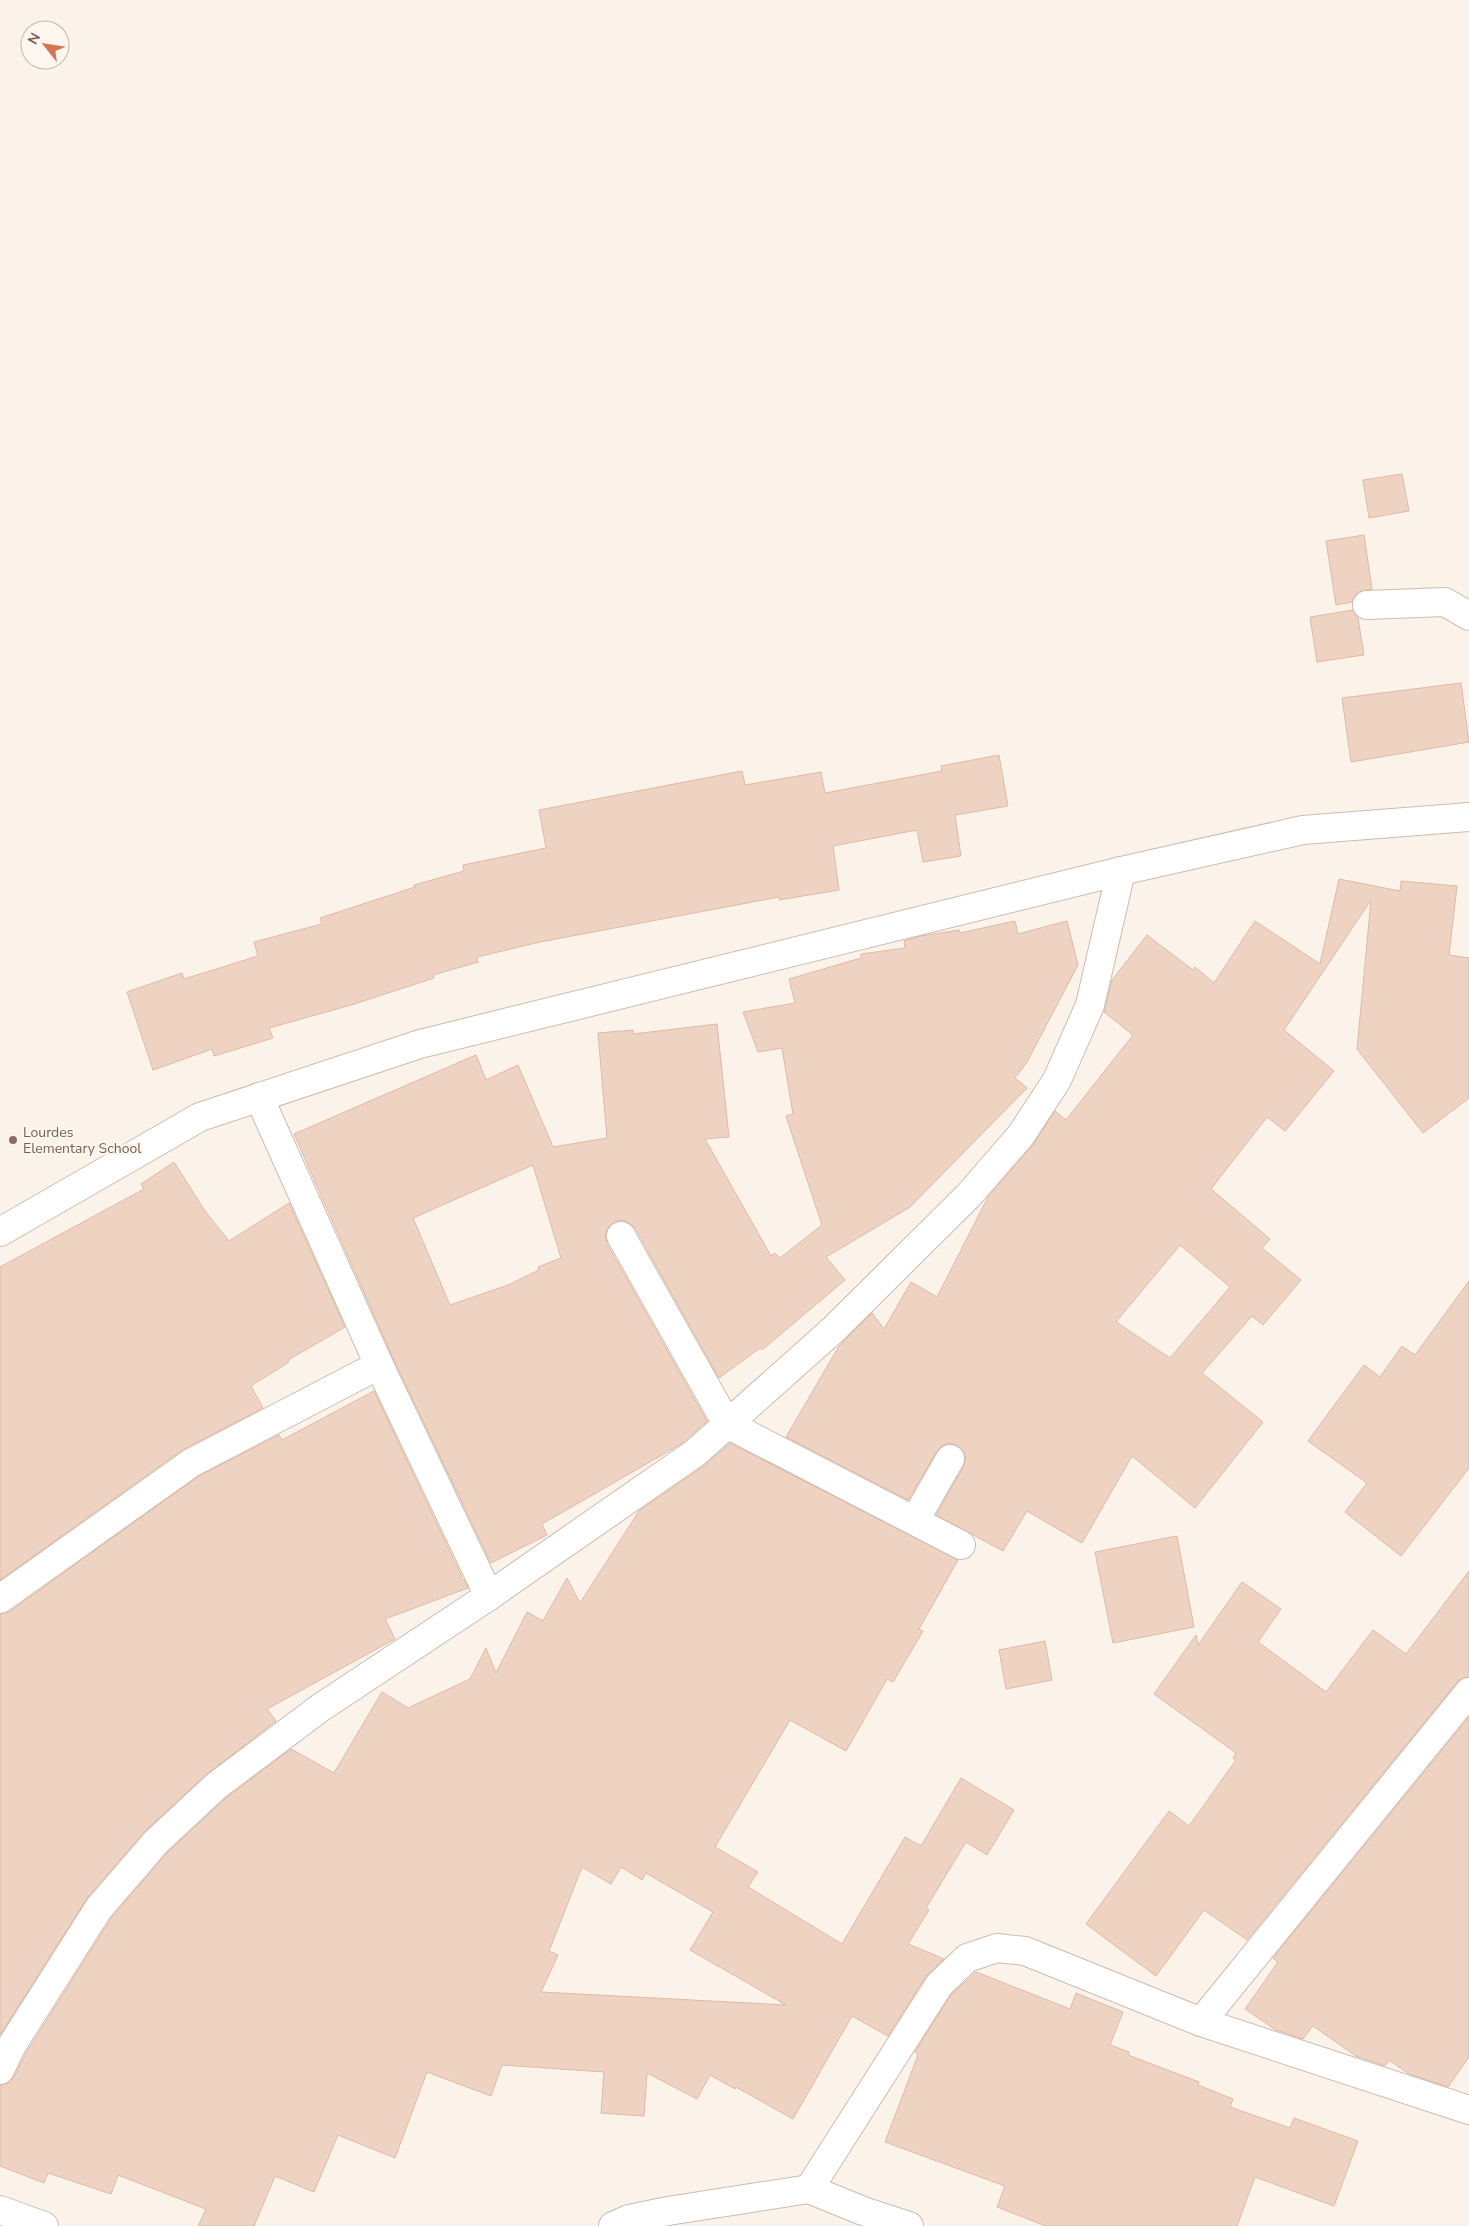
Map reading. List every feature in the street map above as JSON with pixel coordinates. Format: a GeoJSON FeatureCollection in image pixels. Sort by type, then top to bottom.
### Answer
{"type":"FeatureCollection","features":[{"type":"Feature","properties":{"kind":"street"},"geometry":{"type":"LineString","coordinates":[[1367,605],[1444,602],[1469,616]]}},
{"type":"Feature","properties":{"kind":"street"},"geometry":{"type":"LineString","coordinates":[[0,1232],[200,1117],[420,1044],[1121,871],[1303,830],[1469,817]]}},
{"type":"Feature","properties":{"kind":"street"},"geometry":{"type":"LineString","coordinates":[[0,2070],[12,2045],[100,1908],[156,1842],[216,1786],[320,1708],[488,1596],[695,1453],[840,1323],[969,1195],[1021,1135],[1056,1080],[1090,1005],[1121,871]]}},
{"type":"Feature","properties":{"kind":"street"},"geometry":{"type":"LineString","coordinates":[[259,1097],[379,1364],[488,1596]]}},
{"type":"Feature","properties":{"kind":"street"},"geometry":{"type":"LineString","coordinates":[[622,1236],[727,1424],[961,1545]]}},
{"type":"Feature","properties":{"kind":"street"},"geometry":{"type":"LineString","coordinates":[[0,1599],[191,1463],[379,1364]]}},
{"type":"Feature","properties":{"kind":"street"},"geometry":{"type":"LineString","coordinates":[[915,1520],[950,1459]]}},
{"type":"Feature","properties":{"kind":"street"},"geometry":{"type":"LineString","coordinates":[[1201,2022],[1469,1692]]}},
{"type":"Feature","properties":{"kind":"street"},"geometry":{"type":"LineString","coordinates":[[808,2188],[939,1985],[967,1958],[997,1948],[1025,1951],[1201,2022],[1469,2110]]}},
{"type":"Feature","properties":{"kind":"street"},"geometry":{"type":"LineString","coordinates":[[613,2226],[629,2219],[668,2211],[808,2188],[863,2211],[909,2226]]}},
{"type":"Feature","properties":{"kind":"street"},"geometry":{"type":"LineString","coordinates":[[0,2210],[44,2226]]}},
{"type":"Feature","properties":{"kind":"building"},"geometry":{"type":"Polygon","coordinates":[[[1402,474],[1409,511],[1369,518],[1363,480],[1402,474]]]}},
{"type":"Feature","properties":{"kind":"building"},"geometry":{"type":"Polygon","coordinates":[[[1364,535],[1372,589],[1358,592],[1352,602],[1336,605],[1326,541],[1364,535]]]}},
{"type":"Feature","properties":{"kind":"building"},"geometry":{"type":"Polygon","coordinates":[[[1353,610],[1358,618],[1364,655],[1317,662],[1310,617],[1353,610]]]}},
{"type":"Feature","properties":{"kind":"building"},"geometry":{"type":"Polygon","coordinates":[[[1461,683],[1469,742],[1351,762],[1342,698],[1461,683]]]}},
{"type":"Feature","properties":{"kind":"building"},"geometry":{"type":"Polygon","coordinates":[[[999,755],[1008,806],[955,815],[961,856],[923,862],[917,830],[833,846],[839,890],[779,900],[779,897],[540,942],[477,957],[478,962],[433,975],[434,978],[351,1005],[269,1028],[273,1038],[214,1056],[212,1049],[153,1070],[127,992],[182,973],[184,979],[258,956],[254,942],[322,924],[320,918],[415,887],[414,885],[464,871],[463,865],[546,848],[539,810],[742,771],[745,785],[821,772],[825,793],[942,771],[941,766],[999,755]]]}},
{"type":"Feature","properties":{"kind":"building"},"geometry":{"type":"Polygon","coordinates":[[[1339,879],[1400,891],[1401,881],[1457,886],[1449,955],[1469,958],[1469,1098],[1423,1133],[1357,1049],[1371,900],[1284,1030],[1334,1071],[1285,1131],[1267,1117],[1211,1189],[1270,1239],[1262,1248],[1301,1280],[1263,1325],[1252,1316],[1202,1373],[1263,1422],[1195,1508],[1132,1456],[1082,1543],[1027,1511],[1003,1551],[936,1515],[964,1466],[966,1458],[964,1452],[957,1445],[949,1443],[943,1445],[937,1451],[908,1500],[786,1437],[839,1346],[872,1313],[884,1329],[911,1282],[937,1297],[988,1197],[1033,1145],[1055,1111],[1066,1120],[1133,1035],[1104,1012],[1112,980],[1147,935],[1193,970],[1195,967],[1214,983],[1255,921],[1320,964],[1339,879]],[[1180,1245],[1116,1322],[1170,1358],[1230,1287],[1180,1245]]]}},
{"type":"Feature","properties":{"kind":"building"},"geometry":{"type":"Polygon","coordinates":[[[1015,921],[1018,934],[1067,921],[1078,965],[1027,1062],[1015,1078],[1027,1088],[910,1207],[826,1257],[845,1280],[762,1350],[760,1348],[719,1378],[635,1228],[622,1220],[614,1222],[608,1228],[605,1235],[607,1244],[707,1421],[681,1444],[542,1524],[547,1535],[491,1563],[393,1358],[294,1134],[476,1055],[486,1080],[518,1065],[553,1147],[607,1138],[598,1033],[633,1030],[633,1034],[717,1024],[729,1137],[705,1139],[771,1256],[775,1253],[780,1258],[822,1225],[786,1116],[793,1114],[782,1048],[758,1052],[743,1012],[795,1003],[789,979],[861,958],[861,954],[905,948],[904,941],[921,936],[959,930],[960,933],[1015,921]],[[533,1165],[413,1218],[450,1305],[508,1285],[539,1270],[538,1267],[561,1258],[533,1165]]]}},
{"type":"Feature","properties":{"kind":"building"},"geometry":{"type":"Polygon","coordinates":[[[174,1162],[205,1211],[229,1241],[289,1203],[345,1327],[288,1360],[289,1362],[251,1386],[263,1408],[182,1450],[0,1580],[0,1267],[144,1189],[141,1184],[174,1162]]]}},
{"type":"Feature","properties":{"kind":"building"},"geometry":{"type":"Polygon","coordinates":[[[1469,1281],[1469,1468],[1401,1556],[1345,1512],[1367,1483],[1308,1441],[1364,1365],[1380,1377],[1402,1346],[1415,1355],[1469,1281]]]}},
{"type":"Feature","properties":{"kind":"building"},"geometry":{"type":"Polygon","coordinates":[[[374,1391],[462,1577],[460,1578],[464,1580],[468,1588],[385,1619],[395,1639],[267,1709],[276,1721],[207,1774],[145,1831],[87,1898],[0,2035],[0,1614],[9,1612],[199,1476],[279,1435],[282,1440],[374,1391]]]}},
{"type":"Feature","properties":{"kind":"building"},"geometry":{"type":"Polygon","coordinates":[[[730,1443],[958,1560],[919,1629],[923,1631],[893,1682],[887,1679],[846,1751],[790,1720],[715,1847],[758,1872],[748,1887],[842,1944],[905,1837],[921,1846],[961,1778],[1014,1810],[987,1855],[966,1842],[926,1908],[929,1910],[908,1944],[944,1959],[926,1976],[888,2036],[852,2016],[793,2119],[736,2087],[735,2089],[710,2075],[697,2099],[647,2073],[644,2116],[601,2113],[604,2072],[502,2065],[491,2096],[427,2072],[395,2158],[338,2135],[314,2192],[275,2176],[254,2226],[198,2226],[206,2209],[118,2175],[111,2194],[48,2173],[44,2183],[0,2166],[0,2085],[8,2083],[14,2077],[26,2053],[112,1917],[167,1853],[226,1798],[291,1749],[334,1773],[382,1692],[408,1708],[470,1679],[486,1648],[496,1673],[527,1612],[543,1621],[567,1578],[580,1603],[639,1511],[704,1466],[730,1443]],[[582,1867],[549,1951],[558,1955],[541,1992],[786,2005],[690,1950],[713,1912],[646,1873],[642,1880],[621,1867],[611,1884],[582,1867]]]}},
{"type":"Feature","properties":{"kind":"building"},"geometry":{"type":"Polygon","coordinates":[[[1177,1536],[1194,1627],[1113,1643],[1095,1552],[1177,1536]]]}},
{"type":"Feature","properties":{"kind":"building"},"geometry":{"type":"Polygon","coordinates":[[[1469,1571],[1469,1677],[1457,1682],[1247,1940],[1204,1910],[1156,1976],[1086,1924],[1169,1811],[1189,1826],[1236,1760],[1233,1758],[1236,1753],[1154,1694],[1196,1635],[1198,1645],[1242,1582],[1281,1609],[1258,1642],[1326,1692],[1373,1630],[1406,1654],[1469,1571]]]}},
{"type":"Feature","properties":{"kind":"building"},"geometry":{"type":"Polygon","coordinates":[[[1045,1641],[1052,1680],[1006,1689],[999,1650],[1045,1641]]]}},
{"type":"Feature","properties":{"kind":"building"},"geometry":{"type":"Polygon","coordinates":[[[1469,1717],[1469,2057],[1448,2087],[1409,2074],[1389,2060],[1385,2066],[1356,2056],[1313,2026],[1303,2039],[1276,2030],[1245,2009],[1278,1962],[1273,1958],[1469,1717]]]}},
{"type":"Feature","properties":{"kind":"building"},"geometry":{"type":"Polygon","coordinates":[[[976,1972],[1070,2009],[1076,1993],[1123,2012],[1110,2045],[1129,2052],[1128,2055],[1199,2082],[1198,2085],[1233,2099],[1230,2107],[1290,2128],[1294,2118],[1358,2141],[1334,2206],[1255,2177],[1237,2226],[1046,2226],[997,2207],[1005,2186],[885,2142],[918,2055],[915,2052],[951,1995],[976,1972]]]}},
{"type":"Feature","properties":{"kind":"place","name":"Lourdes Elementary School"},"geometry":{"type":"Point","coordinates":[13,1140]}}]}
